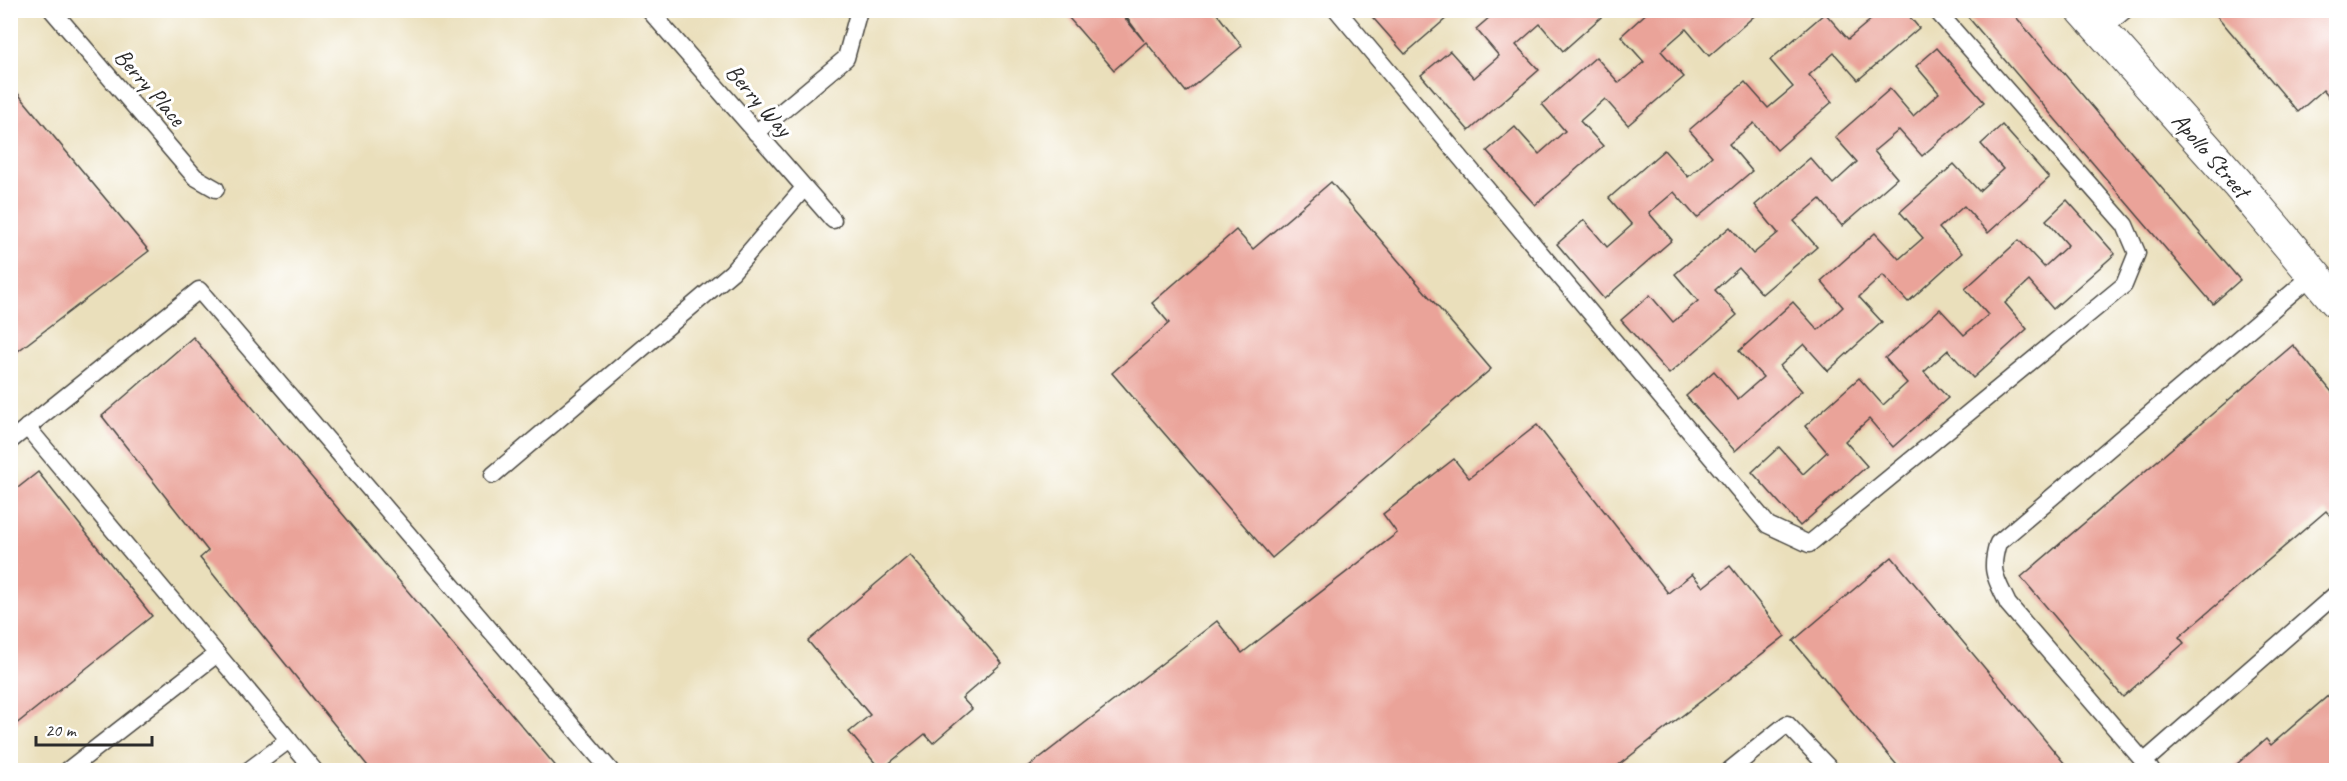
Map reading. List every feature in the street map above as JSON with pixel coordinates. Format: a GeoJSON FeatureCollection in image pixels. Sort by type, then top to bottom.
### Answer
{"type":"FeatureCollection","features":[{"type":"Feature","properties":{"kind":"street","name":"Apollo Street"},"geometry":{"type":"LineString","coordinates":[[2103,17],[2337,301]]}},
{"type":"Feature","properties":{"kind":"lane","name":"Berry Place"},"geometry":{"type":"LineString","coordinates":[[52,10],[195,177],[216,189]]}},
{"type":"Feature","properties":{"kind":"lane","name":"Berry Way"},"geometry":{"type":"LineString","coordinates":[[649,10],[833,220]]}},
{"type":"Feature","properties":{"kind":"lane"},"geometry":{"type":"LineString","coordinates":[[756,133],[846,58],[859,10]]}},
{"type":"Feature","properties":{"kind":"lane"},"geometry":{"type":"LineString","coordinates":[[1337,10],[1768,525],[1809,544],[2124,285],[2137,253],[2125,225],[1936,10]]}},
{"type":"Feature","properties":{"kind":"lane"},"geometry":{"type":"LineString","coordinates":[[493,475],[732,272],[804,188]]}},
{"type":"Feature","properties":{"kind":"lane"},"geometry":{"type":"LineString","coordinates":[[2314,274],[1998,543],[1993,562],[1995,577],[2008,604],[2148,766],[2337,594]]}},
{"type":"Feature","properties":{"kind":"lane"},"geometry":{"type":"LineString","coordinates":[[10,441],[199,290],[610,771]]}},
{"type":"Feature","properties":{"kind":"lane"},"geometry":{"type":"LineString","coordinates":[[27,428],[314,771]]}},
{"type":"Feature","properties":{"kind":"lane"},"geometry":{"type":"LineString","coordinates":[[68,771],[217,654]]}},
{"type":"Feature","properties":{"kind":"lane"},"geometry":{"type":"LineString","coordinates":[[1730,771],[1787,724],[1831,771]]}},
{"type":"Feature","properties":{"kind":"lane"},"geometry":{"type":"LineString","coordinates":[[249,771],[289,740]]}},
{"type":"Feature","properties":{"kind":"building"},"geometry":{"type":"Polygon","coordinates":[[[1062,10],[1118,10],[1144,41],[1121,10],[1214,10],[1242,46],[1186,92],[1146,42],[1114,70],[1062,10]]]}},
{"type":"Feature","properties":{"kind":"building"},"geometry":{"type":"Polygon","coordinates":[[[1366,10],[1456,10],[1405,54],[1366,10]]]}},
{"type":"Feature","properties":{"kind":"building"},"geometry":{"type":"Polygon","coordinates":[[[1498,10],[1609,10],[1563,51],[1540,24],[1516,45],[1539,70],[1469,131],[1421,75],[1450,51],[1474,78],[1499,56],[1476,29],[1498,10]]]}},
{"type":"Feature","properties":{"kind":"building"},"geometry":{"type":"Polygon","coordinates":[[[1650,10],[1696,10],[1700,15],[1705,10],[1761,10],[1709,56],[1686,29],[1661,51],[1684,77],[1628,125],[1605,99],[1580,121],[1603,146],[1535,205],[1487,151],[1515,127],[1539,154],[1565,131],[1542,104],[1596,57],[1619,83],[1644,62],[1621,36],[1650,10]]]}},
{"type":"Feature","properties":{"kind":"building"},"geometry":{"type":"Polygon","coordinates":[[[1866,10],[1904,10],[1919,28],[1858,80],[1834,53],[1809,75],[1832,102],[1777,150],[1754,123],[1729,144],[1752,171],[1697,218],[1674,192],[1649,213],[1672,240],[1604,299],[1557,244],[1584,220],[1607,247],[1632,225],[1609,198],[1664,150],[1688,177],[1712,156],[1689,130],[1745,82],[1768,108],[1793,87],[1770,60],[1825,13],[1848,39],[1873,18],[1866,10]]]}},
{"type":"Feature","properties":{"kind":"building"},"geometry":{"type":"Polygon","coordinates":[[[1962,10],[2010,10],[2240,280],[2213,304],[1962,10]]]}},
{"type":"Feature","properties":{"kind":"building"},"geometry":{"type":"Polygon","coordinates":[[[2212,10],[2336,10],[2336,106],[2323,90],[2298,112],[2212,10]]]}},
{"type":"Feature","properties":{"kind":"building"},"geometry":{"type":"Polygon","coordinates":[[[1937,48],[1984,102],[1922,156],[1899,130],[1874,151],[1897,178],[1842,226],[1820,199],[1794,221],[1817,247],[1762,294],[1739,268],[1715,290],[1737,315],[1669,374],[1621,320],[1650,295],[1673,322],[1698,301],[1675,274],[1730,227],[1753,254],[1778,233],[1755,205],[1810,158],[1833,184],[1857,162],[1835,137],[1890,89],[1913,116],[1939,93],[1916,66],[1937,48]]]}},
{"type":"Feature","properties":{"kind":"building"},"geometry":{"type":"Polygon","coordinates":[[[10,84],[149,251],[10,357],[10,84]]]}},
{"type":"Feature","properties":{"kind":"building"},"geometry":{"type":"Polygon","coordinates":[[[2002,125],[2049,178],[1988,233],[1964,206],[1939,228],[1962,253],[1908,302],[1883,275],[1859,297],[1882,322],[1828,371],[1804,344],[1780,366],[1802,391],[1735,451],[1686,396],[1714,371],[1738,399],[1763,377],[1739,351],[1793,302],[1818,330],[1843,307],[1821,281],[1875,233],[1899,259],[1923,238],[1900,212],[1954,164],[1979,191],[2003,169],[1981,144],[2002,125]]]}},
{"type":"Feature","properties":{"kind":"building"},"geometry":{"type":"Polygon","coordinates":[[[1331,182],[1491,369],[1272,558],[1112,373],[1169,323],[1152,303],[1236,230],[1253,249],[1331,182]]]}},
{"type":"Feature","properties":{"kind":"building"},"geometry":{"type":"Polygon","coordinates":[[[2067,200],[2115,254],[2053,309],[2029,281],[2005,303],[2027,329],[1973,378],[1948,350],[1924,372],[1948,398],[1893,447],[1869,419],[1845,441],[1867,466],[1800,526],[1752,472],[1779,447],[1803,474],[1827,452],[1805,426],[1859,378],[1883,405],[1907,383],[1885,358],[1940,309],[1964,335],[1988,315],[1965,289],[2019,240],[2044,267],[2068,245],[2046,220],[2067,200]]]}},
{"type":"Feature","properties":{"kind":"building"},"geometry":{"type":"Polygon","coordinates":[[[193,337],[559,770],[371,770],[200,558],[208,551],[102,416],[193,337]]]}},
{"type":"Feature","properties":{"kind":"building"},"geometry":{"type":"Polygon","coordinates":[[[2293,345],[2336,397],[2336,514],[2332,518],[2326,511],[2179,637],[2184,643],[2123,697],[2021,577],[2293,345]]]}},
{"type":"Feature","properties":{"kind":"building"},"geometry":{"type":"Polygon","coordinates":[[[1537,425],[1668,593],[1692,574],[1703,587],[1730,566],[1785,636],[1612,770],[1024,770],[1217,621],[1242,653],[1397,533],[1383,514],[1454,459],[1469,478],[1537,425]]]}},
{"type":"Feature","properties":{"kind":"building"},"geometry":{"type":"Polygon","coordinates":[[[38,472],[152,616],[10,729],[10,494],[38,472]]]}},
{"type":"Feature","properties":{"kind":"building"},"geometry":{"type":"Polygon","coordinates":[[[910,555],[1002,663],[962,698],[972,709],[933,743],[925,734],[881,770],[849,732],[870,715],[808,641],[910,555]]]}},
{"type":"Feature","properties":{"kind":"building"},"geometry":{"type":"Polygon","coordinates":[[[1892,557],[2070,770],[1901,770],[1793,641],[1892,557]]]}},
{"type":"Feature","properties":{"kind":"building"},"geometry":{"type":"Polygon","coordinates":[[[2336,689],[2336,770],[2230,770],[2266,739],[2271,745],[2336,689]]]}}]}
